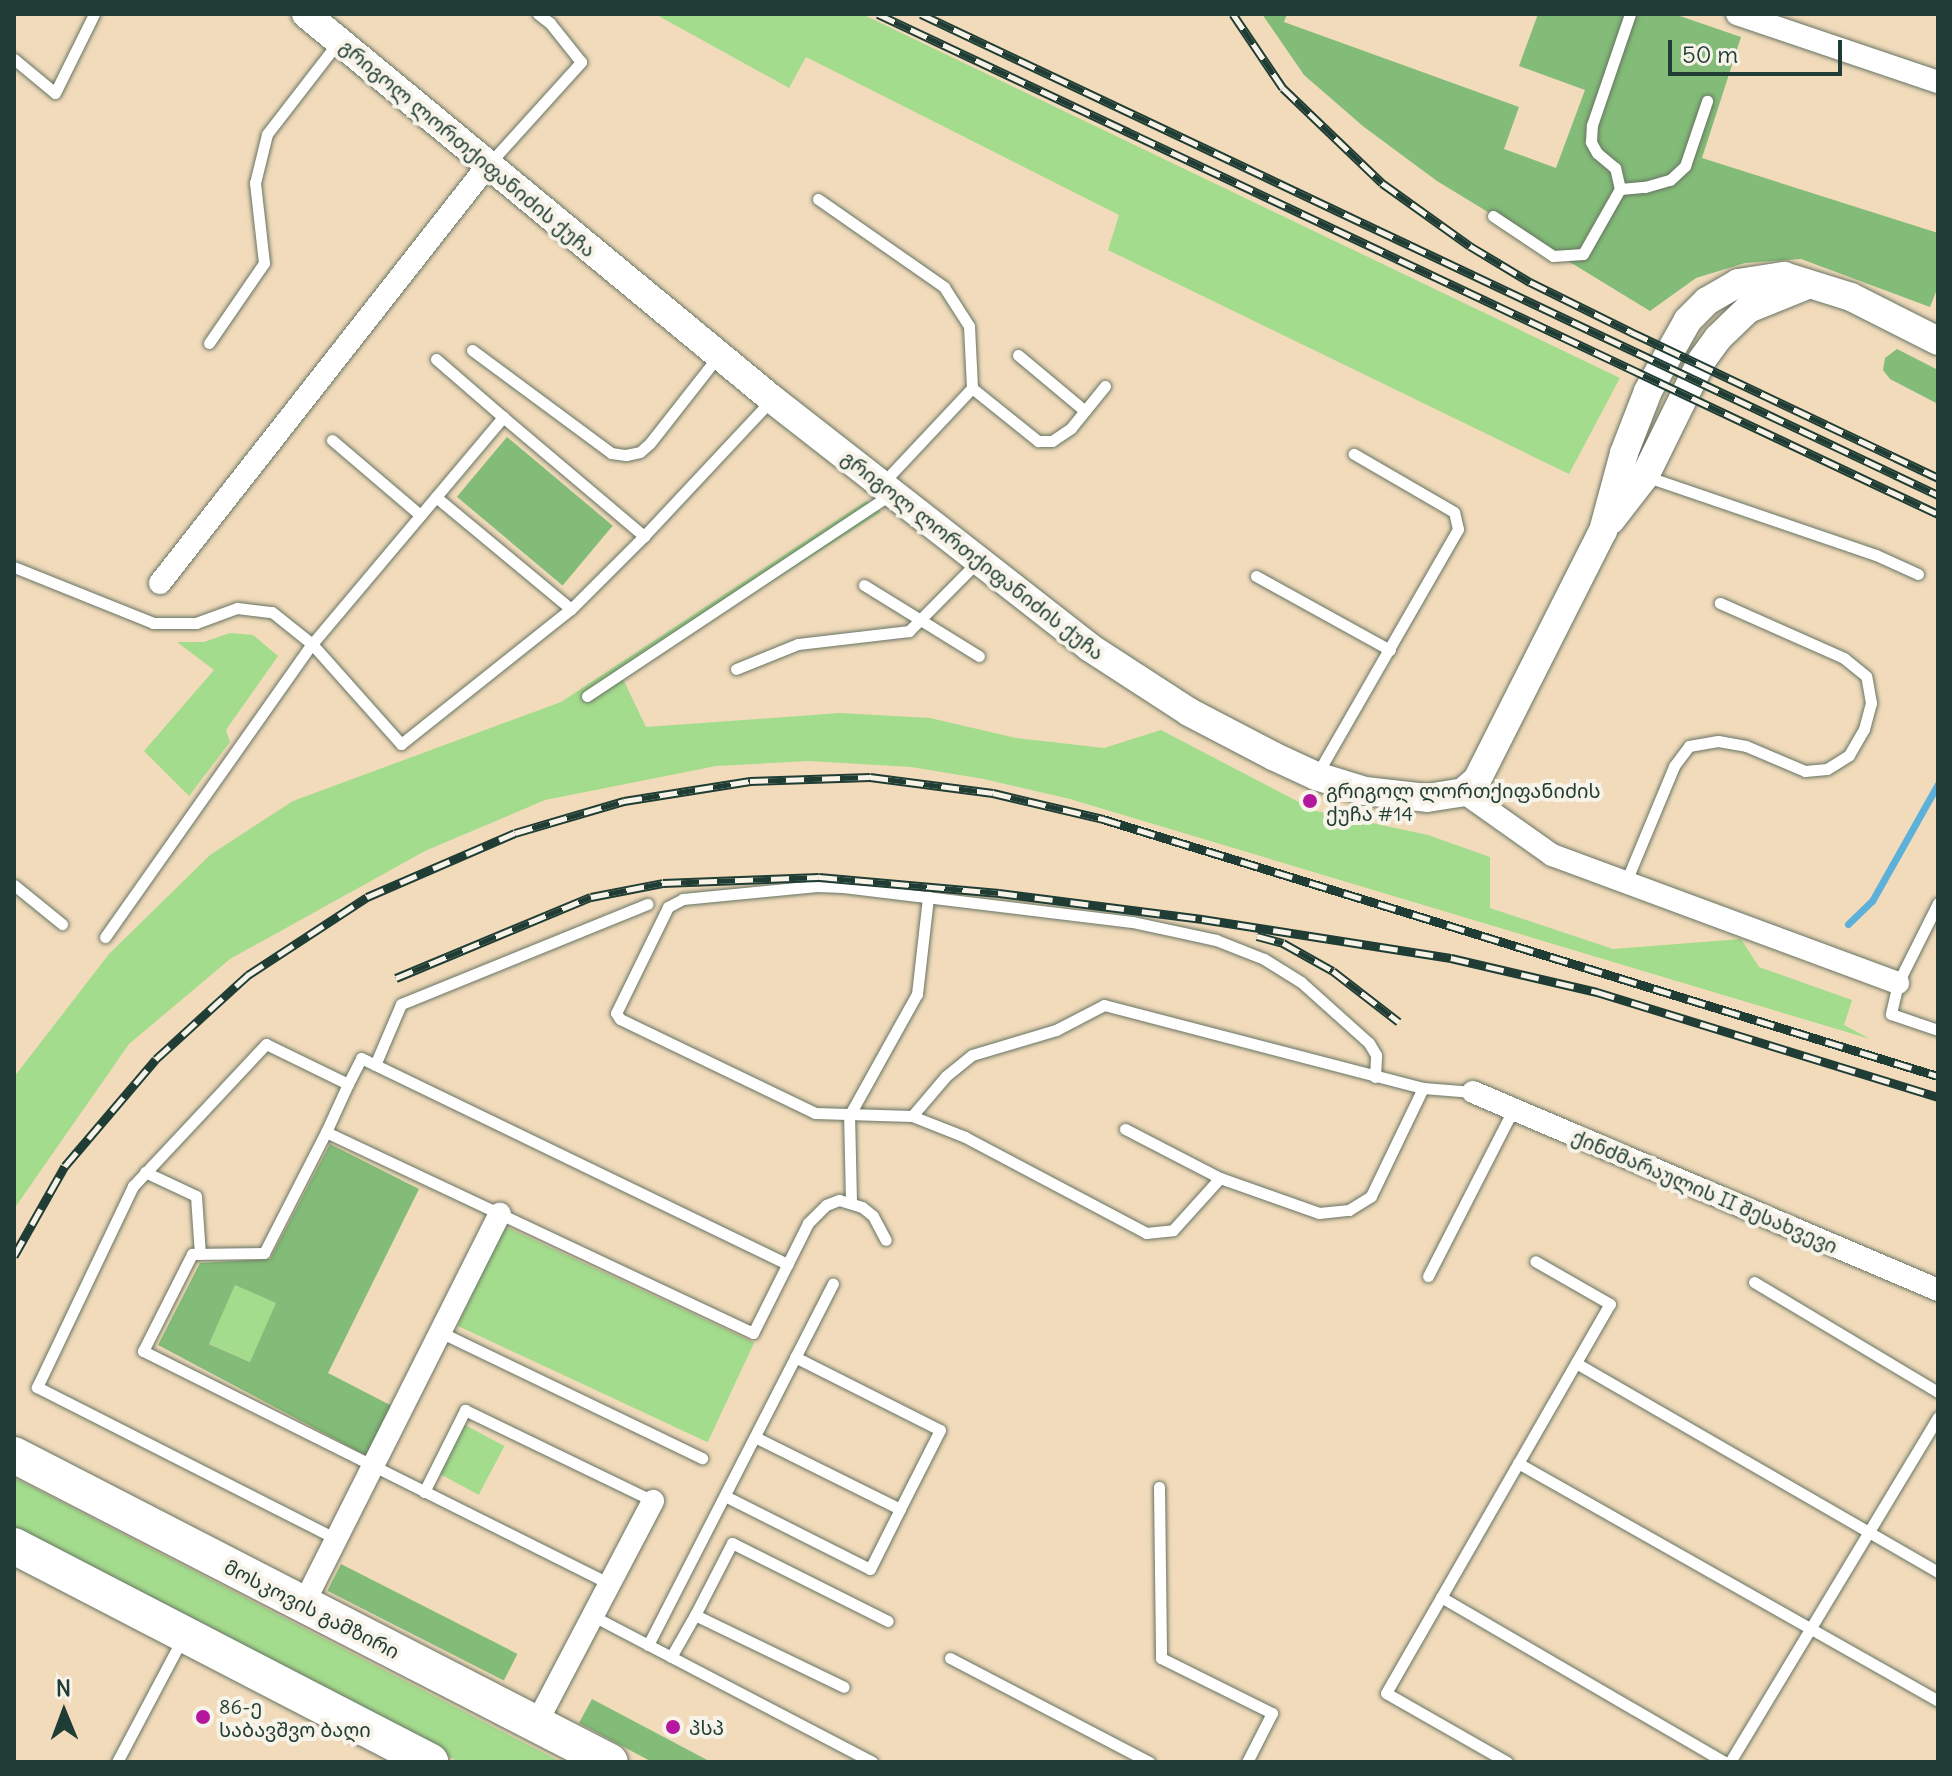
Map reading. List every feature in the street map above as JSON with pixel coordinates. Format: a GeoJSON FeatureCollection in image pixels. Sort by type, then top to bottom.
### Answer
{"type":"FeatureCollection","features":[{"type":"Feature","properties":{"kind":"main road","name":"მოსკოვის გამზირი"},"geometry":{"type":"LineString","coordinates":[[14,1455],[536,1724],[577,1751],[610,1762]]}},
{"type":"Feature","properties":{"kind":"main road"},"geometry":{"type":"LineString","coordinates":[[14,1546],[430,1762]]}},
{"type":"Feature","properties":{"kind":"street","name":"გრიგოლ ლორთქიფანიძის ქუჩა"},"geometry":{"type":"LineString","coordinates":[[306,14],[772,399],[977,562],[1136,680],[1189,712],[1316,776],[1365,791],[1403,798],[1463,792]]}},
{"type":"Feature","properties":{"kind":"street"},"geometry":{"type":"LineString","coordinates":[[1737,14],[1938,82]]}},
{"type":"Feature","properties":{"kind":"street"},"geometry":{"type":"LineString","coordinates":[[160,583],[488,165]]}},
{"type":"Feature","properties":{"kind":"street"},"geometry":{"type":"LineString","coordinates":[[1898,983],[1552,855],[1463,792],[1477,780],[1493,755],[1603,531],[1624,453],[1648,391],[1688,320],[1707,301],[1738,283],[1784,276],[1851,297],[1938,341]]}},
{"type":"Feature","properties":{"kind":"street"},"geometry":{"type":"LineString","coordinates":[[1603,531],[1645,476],[1702,360],[1718,338],[1748,309],[1780,293],[1811,283]]}},
{"type":"Feature","properties":{"kind":"street","name":"ქინძმარაულის II შესახვევი"},"geometry":{"type":"LineString","coordinates":[[1473,1092],[1938,1290]]}},
{"type":"Feature","properties":{"kind":"street"},"geometry":{"type":"LineString","coordinates":[[303,1605],[500,1214]]}},
{"type":"Feature","properties":{"kind":"street"},"geometry":{"type":"LineString","coordinates":[[536,1724],[653,1501]]}},
{"type":"Feature","properties":{"kind":"lane"},"geometry":{"type":"LineString","coordinates":[[14,59],[55,93],[94,14]]}},
{"type":"Feature","properties":{"kind":"lane"},"geometry":{"type":"LineString","coordinates":[[488,165],[581,62],[550,23],[538,14]]}},
{"type":"Feature","properties":{"kind":"lane"},"geometry":{"type":"LineString","coordinates":[[1493,216],[1529,243],[1553,256],[1583,254],[1620,189],[1615,168],[1597,153],[1591,142],[1592,125],[1630,14]]}},
{"type":"Feature","properties":{"kind":"lane"},"geometry":{"type":"LineString","coordinates":[[209,343],[264,263],[255,183],[267,134],[339,41]]}},
{"type":"Feature","properties":{"kind":"lane"},"geometry":{"type":"LineString","coordinates":[[1620,189],[1645,187],[1670,180],[1685,166],[1707,101]]}},
{"type":"Feature","properties":{"kind":"lane"},"geometry":{"type":"LineString","coordinates":[[587,696],[886,489],[972,388],[969,326],[944,287],[818,199]]}},
{"type":"Feature","properties":{"kind":"lane"},"geometry":{"type":"LineString","coordinates":[[472,350],[611,453],[626,455],[640,452],[650,443],[719,355]]}},
{"type":"Feature","properties":{"kind":"lane"},"geometry":{"type":"LineString","coordinates":[[1018,355],[1085,411]]}},
{"type":"Feature","properties":{"kind":"lane"},"geometry":{"type":"LineString","coordinates":[[436,359],[644,536]]}},
{"type":"Feature","properties":{"kind":"lane"},"geometry":{"type":"LineString","coordinates":[[972,388],[1038,441],[1062,436],[1105,386]]}},
{"type":"Feature","properties":{"kind":"lane"},"geometry":{"type":"LineString","coordinates":[[14,567],[153,623],[196,623],[237,608],[272,612],[312,644],[401,744],[571,609],[772,399]]}},
{"type":"Feature","properties":{"kind":"lane"},"geometry":{"type":"LineString","coordinates":[[105,937],[312,644],[503,417]]}},
{"type":"Feature","properties":{"kind":"lane"},"geometry":{"type":"LineString","coordinates":[[332,440],[420,515]]}},
{"type":"Feature","properties":{"kind":"lane"},"geometry":{"type":"LineString","coordinates":[[1316,776],[1458,529],[1454,512],[1354,454]]}},
{"type":"Feature","properties":{"kind":"lane"},"geometry":{"type":"LineString","coordinates":[[1645,476],[1876,555],[1918,574]]}},
{"type":"Feature","properties":{"kind":"lane"},"geometry":{"type":"LineString","coordinates":[[436,497],[571,609]]}},
{"type":"Feature","properties":{"kind":"lane"},"geometry":{"type":"LineString","coordinates":[[736,669],[798,644],[909,631],[977,562]]}},
{"type":"Feature","properties":{"kind":"lane"},"geometry":{"type":"LineString","coordinates":[[1256,576],[1390,650]]}},
{"type":"Feature","properties":{"kind":"lane"},"geometry":{"type":"LineString","coordinates":[[864,585],[979,656]]}},
{"type":"Feature","properties":{"kind":"lane"},"geometry":{"type":"LineString","coordinates":[[1625,884],[1674,766],[1689,746],[1718,741],[1746,746],[1805,771],[1827,769],[1849,755],[1864,729],[1871,703],[1866,676],[1844,658],[1720,603]]}},
{"type":"Feature","properties":{"kind":"lane"},"geometry":{"type":"LineString","coordinates":[[14,885],[62,924]]}},
{"type":"Feature","properties":{"kind":"lane"},"geometry":{"type":"LineString","coordinates":[[1220,1178],[1173,1230],[1146,1233],[965,1137],[912,1116],[815,1113],[620,1019],[617,1005],[668,907],[683,899],[817,886],[1132,922],[1216,940],[1264,959],[1301,982],[1369,1043],[1376,1055],[1375,1077]]}},
{"type":"Feature","properties":{"kind":"lane"},"geometry":{"type":"LineString","coordinates":[[851,1201],[849,1116],[917,994],[928,897]]}},
{"type":"Feature","properties":{"kind":"lane"},"geometry":{"type":"LineString","coordinates":[[1938,903],[1898,983],[1891,1014],[1938,1030]]}},
{"type":"Feature","properties":{"kind":"lane"},"geometry":{"type":"LineString","coordinates":[[375,1065],[401,1004],[647,904]]}},
{"type":"Feature","properties":{"kind":"lane"},"geometry":{"type":"LineString","coordinates":[[912,1116],[946,1076],[972,1055],[1056,1030],[1104,1005],[1375,1077],[1423,1088],[1473,1092]]}},
{"type":"Feature","properties":{"kind":"lane"},"geometry":{"type":"LineString","coordinates":[[336,1539],[37,1387],[133,1186],[266,1044],[348,1084]]}},
{"type":"Feature","properties":{"kind":"lane"},"geometry":{"type":"LineString","coordinates":[[610,1584],[143,1351],[192,1254],[264,1253],[361,1058],[788,1264]]}},
{"type":"Feature","properties":{"kind":"lane"},"geometry":{"type":"LineString","coordinates":[[1125,1129],[1220,1178],[1319,1213],[1349,1210],[1371,1196],[1423,1088]]}},
{"type":"Feature","properties":{"kind":"lane"},"geometry":{"type":"LineString","coordinates":[[1428,1276],[1513,1110]]}},
{"type":"Feature","properties":{"kind":"lane"},"geometry":{"type":"LineString","coordinates":[[326,1132],[753,1333],[808,1223],[826,1205],[851,1201],[873,1216],[886,1240]]}},
{"type":"Feature","properties":{"kind":"lane"},"geometry":{"type":"LineString","coordinates":[[145,1172],[196,1196],[200,1254]]}},
{"type":"Feature","properties":{"kind":"lane"},"geometry":{"type":"LineString","coordinates":[[1507,1762],[1386,1693],[1610,1304],[1535,1261]]}},
{"type":"Feature","properties":{"kind":"lane"},"geometry":{"type":"LineString","coordinates":[[1754,1282],[1938,1392]]}},
{"type":"Feature","properties":{"kind":"lane"},"geometry":{"type":"LineString","coordinates":[[648,1645],[833,1284]]}},
{"type":"Feature","properties":{"kind":"lane"},"geometry":{"type":"LineString","coordinates":[[440,1332],[702,1458]]}},
{"type":"Feature","properties":{"kind":"lane"},"geometry":{"type":"LineString","coordinates":[[725,1496],[870,1569],[940,1430],[795,1357]]}},
{"type":"Feature","properties":{"kind":"lane"},"geometry":{"type":"LineString","coordinates":[[1576,1363],[1938,1572]]}},
{"type":"Feature","properties":{"kind":"lane"},"geometry":{"type":"LineString","coordinates":[[424,1492],[465,1410],[653,1501]]}},
{"type":"Feature","properties":{"kind":"lane"},"geometry":{"type":"LineString","coordinates":[[1730,1762],[1938,1417]]}},
{"type":"Feature","properties":{"kind":"lane"},"geometry":{"type":"LineString","coordinates":[[755,1437],[900,1509]]}},
{"type":"Feature","properties":{"kind":"lane"},"geometry":{"type":"LineString","coordinates":[[1518,1463],[1938,1701]]}},
{"type":"Feature","properties":{"kind":"lane"},"geometry":{"type":"LineString","coordinates":[[1159,1487],[1161,1658],[1272,1713],[1247,1762]]}},
{"type":"Feature","properties":{"kind":"lane"},"geometry":{"type":"LineString","coordinates":[[671,1657],[732,1543],[888,1621]]}},
{"type":"Feature","properties":{"kind":"lane"},"geometry":{"type":"LineString","coordinates":[[1441,1597],[1724,1762]]}},
{"type":"Feature","properties":{"kind":"lane"},"geometry":{"type":"LineString","coordinates":[[695,1615],[844,1687]]}},
{"type":"Feature","properties":{"kind":"lane"},"geometry":{"type":"LineString","coordinates":[[593,1616],[872,1762]]}},
{"type":"Feature","properties":{"kind":"lane"},"geometry":{"type":"LineString","coordinates":[[117,1762],[184,1635]]}},
{"type":"Feature","properties":{"kind":"lane"},"geometry":{"type":"LineString","coordinates":[[950,1658],[1149,1762]]}},
{"type":"Feature","properties":{"kind":"green space"},"geometry":{"type":"Polygon","coordinates":[[[655,14],[862,14],[1620,378],[1569,474],[1108,250],[1119,215],[806,57],[789,88],[655,14]]]}},
{"type":"Feature","properties":{"kind":"green space"},"geometry":{"type":"Polygon","coordinates":[[[1262,14],[1287,14],[1284,22],[1519,107],[1504,149],[1556,168],[1585,90],[1519,66],[1538,14],[1674,14],[1741,37],[1702,158],[1938,233],[1938,287],[1930,307],[1801,259],[1745,263],[1696,278],[1650,311],[1437,181],[1364,127],[1304,75],[1262,14]]]}},
{"type":"Feature","properties":{"kind":"green space"},"geometry":{"type":"Polygon","coordinates":[[[1897,349],[1938,370],[1938,404],[1890,379],[1883,370],[1885,358],[1897,349]]]}},
{"type":"Feature","properties":{"kind":"green space"},"geometry":{"type":"Polygon","coordinates":[[[507,437],[613,526],[563,585],[457,497],[507,437]]]}},
{"type":"Feature","properties":{"kind":"green space"},"geometry":{"type":"Polygon","coordinates":[[[866,501],[881,512],[622,677],[646,727],[840,713],[930,718],[1016,738],[1104,748],[1161,730],[1316,811],[1428,835],[1490,857],[1490,908],[1613,949],[1741,939],[1759,967],[1852,1000],[1844,1025],[1870,1039],[1070,799],[984,779],[911,767],[809,761],[716,766],[545,800],[425,851],[230,959],[129,1044],[14,1209],[14,1077],[109,954],[210,855],[293,801],[561,702],[866,501]]]}},
{"type":"Feature","properties":{"kind":"green space"},"geometry":{"type":"Polygon","coordinates":[[[230,633],[253,635],[278,656],[226,730],[230,742],[189,796],[144,751],[214,670],[177,642],[204,642],[230,633]]]}},
{"type":"Feature","properties":{"kind":"green space"},"geometry":{"type":"Polygon","coordinates":[[[330,1144],[419,1189],[328,1373],[394,1407],[367,1456],[158,1345],[200,1263],[270,1259],[330,1144]],[[235,1285],[209,1344],[250,1362],[276,1303],[235,1285]]]}},
{"type":"Feature","properties":{"kind":"green space"},"geometry":{"type":"Polygon","coordinates":[[[504,1226],[754,1343],[708,1442],[458,1326],[504,1226]]]}},
{"type":"Feature","properties":{"kind":"green space"},"geometry":{"type":"Polygon","coordinates":[[[235,1284],[277,1303],[251,1362],[209,1343],[235,1284]]]}},
{"type":"Feature","properties":{"kind":"green space"},"geometry":{"type":"Polygon","coordinates":[[[463,1424],[504,1446],[479,1495],[437,1473],[463,1424]]]}},
{"type":"Feature","properties":{"kind":"green space"},"geometry":{"type":"Polygon","coordinates":[[[14,1478],[561,1762],[459,1762],[139,1602],[14,1532],[14,1478]]]}},
{"type":"Feature","properties":{"kind":"green space"},"geometry":{"type":"Polygon","coordinates":[[[341,1564],[517,1654],[504,1681],[327,1591],[341,1564]]]}},
{"type":"Feature","properties":{"kind":"green space"},"geometry":{"type":"Polygon","coordinates":[[[592,1699],[711,1762],[652,1762],[579,1723],[592,1699]]]}},
{"type":"Feature","properties":{"kind":"waterway"},"geometry":{"type":"LineString","coordinates":[[1848,924],[1872,901],[1938,784]]}},
{"type":"Feature","properties":{"kind":"railway"},"geometry":{"type":"LineString","coordinates":[[878,14],[1938,514]]}},
{"type":"Feature","properties":{"kind":"railway"},"geometry":{"type":"LineString","coordinates":[[921,14],[1938,495]]}},
{"type":"Feature","properties":{"kind":"railway"},"geometry":{"type":"LineString","coordinates":[[1233,14],[1283,88],[1382,183],[1470,246],[1530,282],[1938,478]]}},
{"type":"Feature","properties":{"kind":"railway"},"geometry":{"type":"LineString","coordinates":[[14,1256],[65,1166],[156,1059],[248,975],[367,897],[515,833],[624,801],[750,781],[870,777],[993,793],[1103,819],[1938,1076]]}},
{"type":"Feature","properties":{"kind":"railway"},"geometry":{"type":"LineString","coordinates":[[396,978],[591,897],[663,883],[819,877],[999,893],[1202,919],[1451,958],[1597,992],[1938,1097]]}},
{"type":"Feature","properties":{"kind":"railway"},"geometry":{"type":"LineString","coordinates":[[1257,936],[1283,943],[1333,971],[1399,1022]]}},
{"type":"Feature","properties":{"kind":"place","name":"გრიგოლ ლორთქიფანიძის ქუჩა #14"},"geometry":{"type":"Point","coordinates":[1310,801]}},
{"type":"Feature","properties":{"kind":"place","name":"86-ე საბავშვო ბაღი"},"geometry":{"type":"Point","coordinates":[203,1717]}},
{"type":"Feature","properties":{"kind":"place","name":"პსპ"},"geometry":{"type":"Point","coordinates":[673,1727]}}]}
